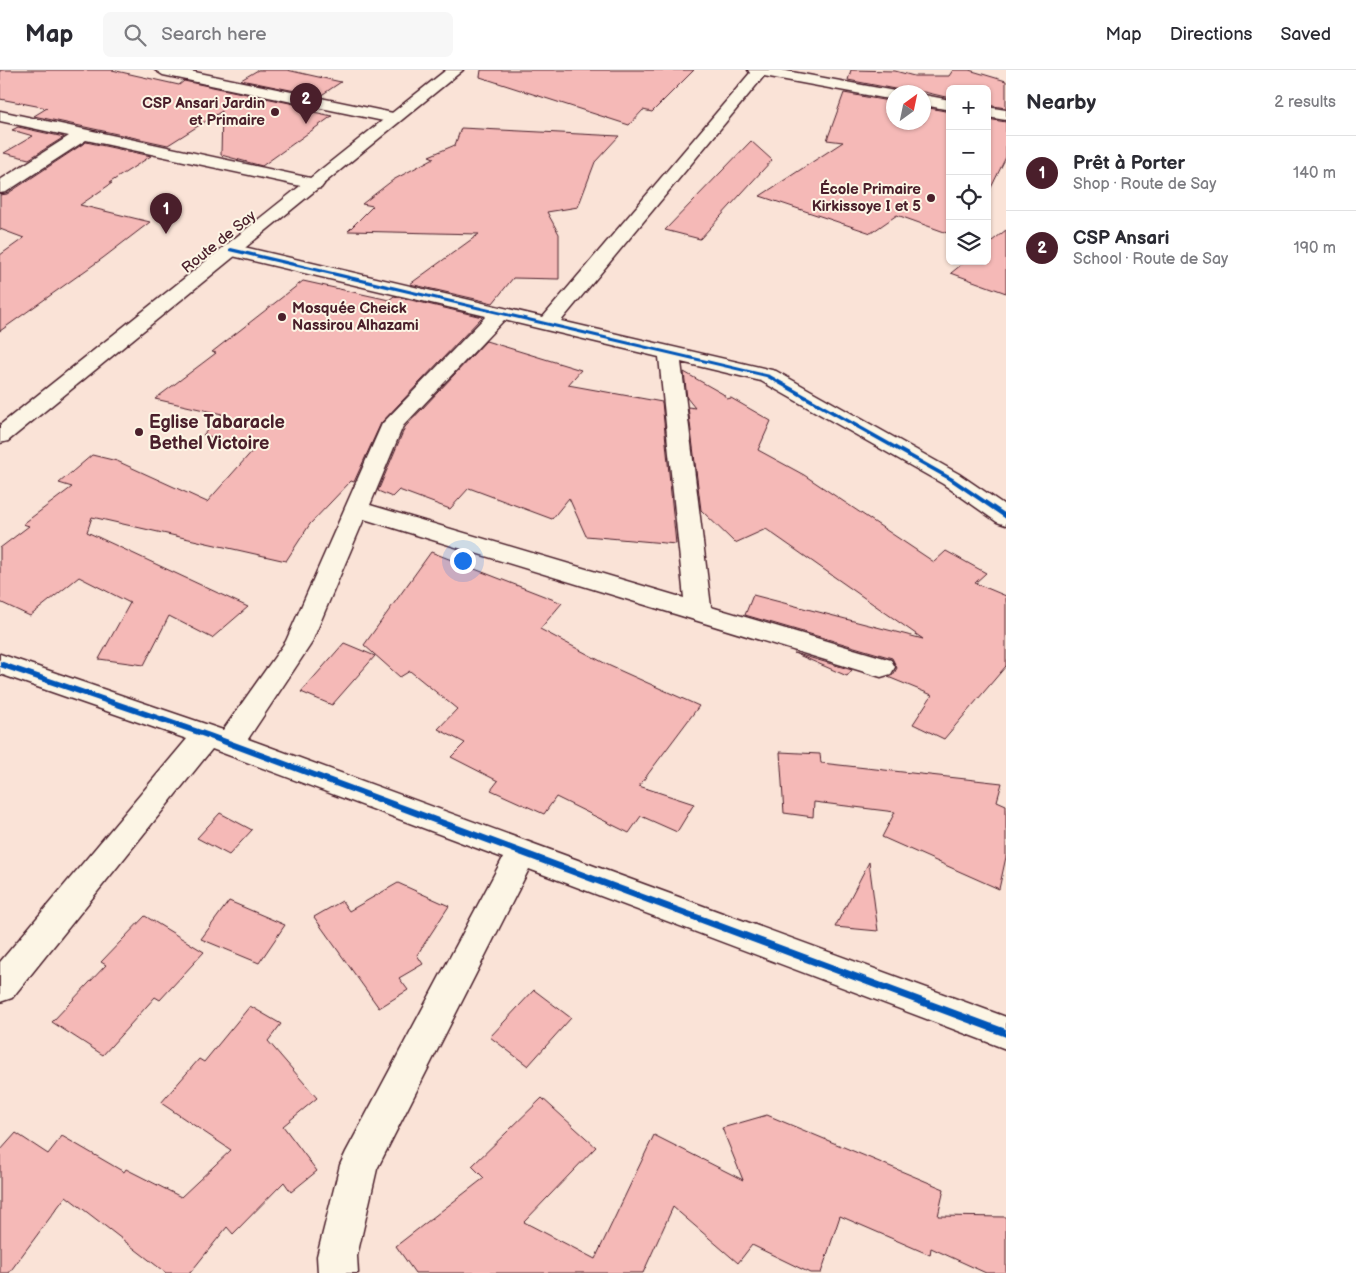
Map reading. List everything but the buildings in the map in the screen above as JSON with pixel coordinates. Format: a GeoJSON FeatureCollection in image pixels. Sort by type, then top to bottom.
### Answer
{"type":"FeatureCollection","features":[{"type":"Feature","properties":{"kind":"street"},"geometry":{"type":"LineString","coordinates":[[163,70],[393,118]]}},
{"type":"Feature","properties":{"kind":"street","name":"Route de Say"},"geometry":{"type":"LineString","coordinates":[[0,436],[455,70]]}},
{"type":"Feature","properties":{"kind":"street"},"geometry":{"type":"LineString","coordinates":[[548,324],[758,70],[886,94]]}},
{"type":"Feature","properties":{"kind":"street"},"geometry":{"type":"LineString","coordinates":[[931,101],[946,104]]}},
{"type":"Feature","properties":{"kind":"street"},"geometry":{"type":"LineString","coordinates":[[991,113],[1006,115]]}},
{"type":"Feature","properties":{"kind":"street"},"geometry":{"type":"LineString","coordinates":[[0,116],[315,184]]}},
{"type":"Feature","properties":{"kind":"street"},"geometry":{"type":"LineString","coordinates":[[0,188],[82,135]]}},
{"type":"Feature","properties":{"kind":"street"},"geometry":{"type":"LineString","coordinates":[[231,250],[768,376],[951,478],[1006,517]]}},
{"type":"Feature","properties":{"kind":"street"},"geometry":{"type":"LineString","coordinates":[[0,987],[218,739],[298,644],[358,509],[393,424],[500,313]]}},
{"type":"Feature","properties":{"kind":"street"},"geometry":{"type":"LineString","coordinates":[[669,353],[699,612]]}},
{"type":"Feature","properties":{"kind":"street"},"geometry":{"type":"LineString","coordinates":[[358,509],[881,667]]}},
{"type":"Feature","properties":{"kind":"street"},"geometry":{"type":"LineString","coordinates":[[0,664],[218,739],[1006,1033]]}},
{"type":"Feature","properties":{"kind":"street"},"geometry":{"type":"LineString","coordinates":[[338,1273],[337,1256],[360,1165],[522,852]]}},
{"type":"Feature","properties":{"kind":"cycle path"},"geometry":{"type":"LineString","coordinates":[[231,250],[768,376],[951,479],[1006,517]]}},
{"type":"Feature","properties":{"kind":"cycle path"},"geometry":{"type":"LineString","coordinates":[[0,664],[207,735],[1006,1033]]}},
{"type":"Feature","properties":{"kind":"place","name":"CSP Ansari Jardin et Primaire"},"geometry":{"type":"Point","coordinates":[275,112]}},
{"type":"Feature","properties":{"kind":"place","name":"CSP Ansari"},"geometry":{"type":"Point","coordinates":[306,124]}},
{"type":"Feature","properties":{"kind":"place","name":"École Primaire Kirkissoye I et 5"},"geometry":{"type":"Point","coordinates":[931,198]}},
{"type":"Feature","properties":{"kind":"place","name":"Prêt à Porter"},"geometry":{"type":"Point","coordinates":[166,234]}},
{"type":"Feature","properties":{"kind":"place","name":"Mosquée Cheick Nassirou Alhazami"},"geometry":{"type":"Point","coordinates":[282,317]}},
{"type":"Feature","properties":{"kind":"place","name":"Eglise Tabaracle Bethel Victoire"},"geometry":{"type":"Point","coordinates":[139,432]}}]}
